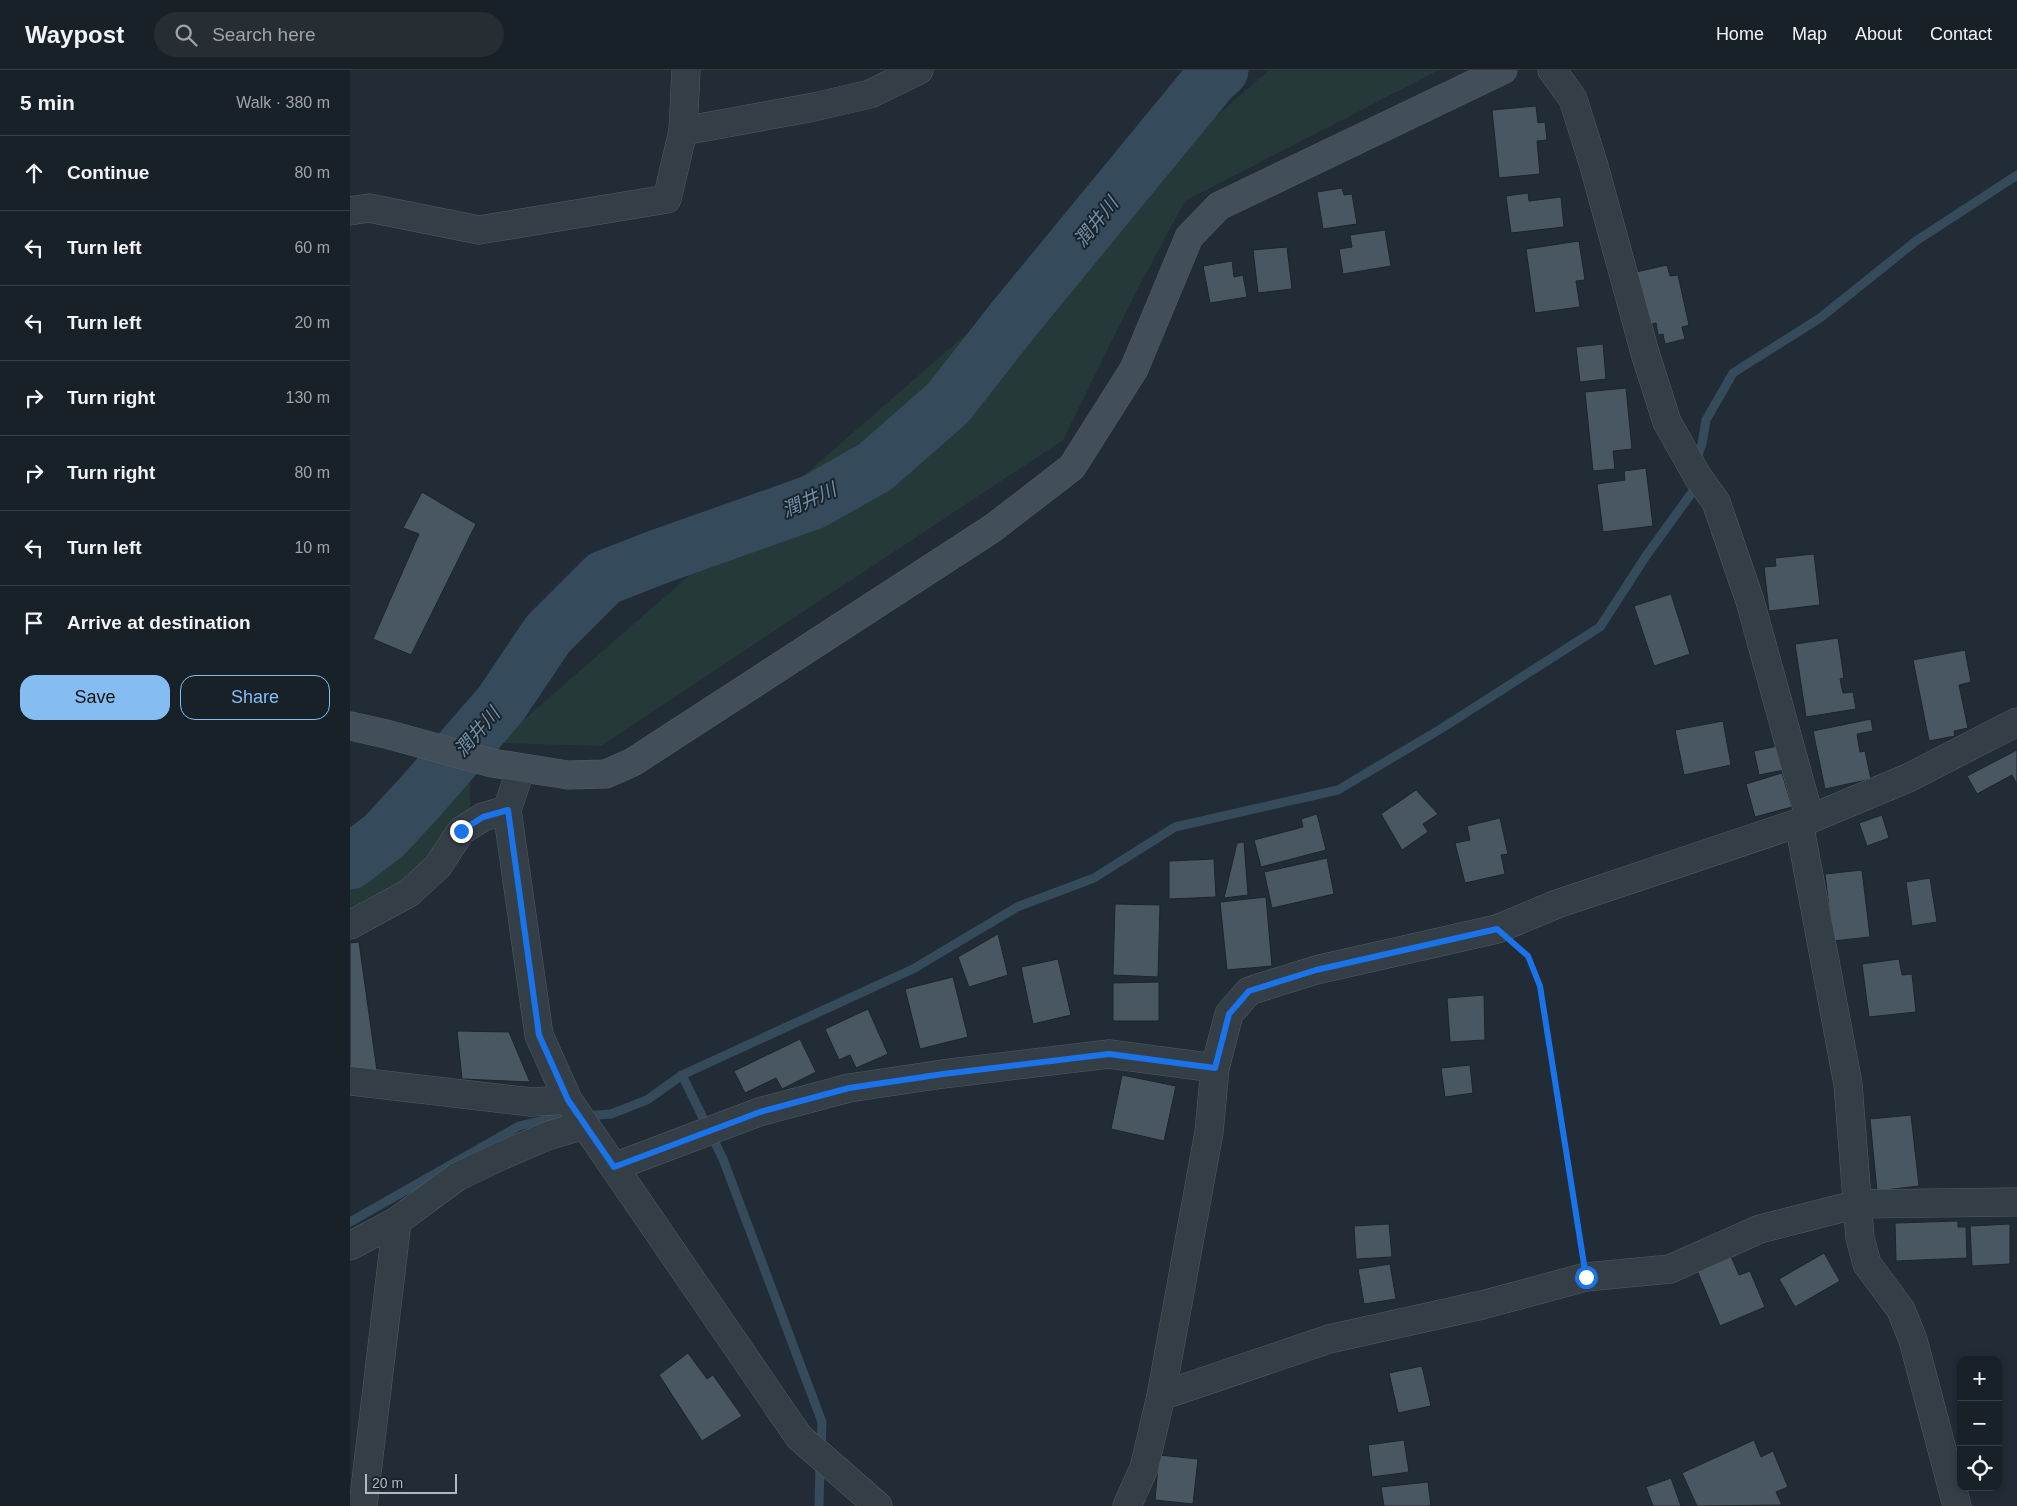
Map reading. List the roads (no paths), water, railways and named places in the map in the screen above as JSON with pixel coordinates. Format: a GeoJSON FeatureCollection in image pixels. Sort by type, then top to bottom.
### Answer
{"type":"FeatureCollection","features":[{"type":"Feature","properties":{"kind":"street"},"geometry":{"type":"LineString","coordinates":[[350,211],[369,208],[479,230],[666,198],[683,131],[686,70]]}},
{"type":"Feature","properties":{"kind":"street"},"geometry":{"type":"LineString","coordinates":[[683,131],[814,107],[870,94],[919,70]]}},
{"type":"Feature","properties":{"kind":"street"},"geometry":{"type":"LineString","coordinates":[[350,726],[492,763],[568,775],[606,774],[633,762],[993,528],[1072,467],[1134,369],[1189,237],[1219,206],[1503,70]]}},
{"type":"Feature","properties":{"kind":"street"},"geometry":{"type":"LineString","coordinates":[[1552,70],[1573,100],[1594,166],[1645,353],[1667,422],[1698,477],[1716,502],[1750,601],[1805,821],[1848,1084],[1860,1238],[1866,1264],[1901,1310],[1913,1340],[1957,1506]]}},
{"type":"Feature","properties":{"kind":"street"},"geometry":{"type":"LineString","coordinates":[[1127,1506],[1144,1468],[1161,1396],[1209,1132],[1215,1068],[1229,1014],[1249,991],[1316,970],[1497,929],[1557,904],[1805,821],[1908,778],[2017,722]]}},
{"type":"Feature","properties":{"kind":"street"},"geometry":{"type":"LineString","coordinates":[[521,768],[508,810],[539,1035],[568,1100],[799,1437],[878,1506]]}},
{"type":"Feature","properties":{"kind":"street"},"geometry":{"type":"LineString","coordinates":[[350,925],[409,893],[438,866],[461,831],[483,817],[508,810]]}},
{"type":"Feature","properties":{"kind":"street"},"geometry":{"type":"LineString","coordinates":[[614,1167],[760,1112],[849,1088],[943,1074],[1109,1054],[1215,1068]]}},
{"type":"Feature","properties":{"kind":"street"},"geometry":{"type":"LineString","coordinates":[[350,1081],[531,1102],[568,1100]]}},
{"type":"Feature","properties":{"kind":"street"},"geometry":{"type":"LineString","coordinates":[[350,1246],[398,1221],[457,1177],[521,1147],[584,1124]]}},
{"type":"Feature","properties":{"kind":"street"},"geometry":{"type":"LineString","coordinates":[[1161,1396],[1329,1339],[1482,1305],[1586,1277],[1670,1268],[1760,1229],[1858,1204],[2017,1202]]}},
{"type":"Feature","properties":{"kind":"street"},"geometry":{"type":"LineString","coordinates":[[363,1506],[398,1221]]}},
{"type":"Feature","properties":{"kind":"waterway","name":"潤井川"},"geometry":{"type":"LineString","coordinates":[[350,862],[384,836],[421,796],[501,704],[548,634],[604,578],[813,502],[875,467],[948,403],[1013,320],[1211,79],[1221,70]]}},
{"type":"Feature","properties":{"kind":"waterway"},"geometry":{"type":"LineString","coordinates":[[1695,462],[1702,444],[1706,420],[1733,373],[1820,318],[1916,241],[2017,175]]}},
{"type":"Feature","properties":{"kind":"waterway"},"geometry":{"type":"LineString","coordinates":[[583,1116],[611,1114],[647,1100],[682,1075],[913,969],[1017,907],[1094,878],[1175,827],[1338,790],[1439,730],[1600,627],[1646,556],[1693,491],[1694,482]]}},
{"type":"Feature","properties":{"kind":"waterway"},"geometry":{"type":"LineString","coordinates":[[682,1075],[723,1159],[822,1422],[821,1450]]}},
{"type":"Feature","properties":{"kind":"waterway"},"geometry":{"type":"LineString","coordinates":[[350,1222],[519,1126],[548,1119],[570,1117]]}},
{"type":"Feature","properties":{"kind":"waterway"},"geometry":{"type":"LineString","coordinates":[[819,1506],[820,1463]]}}]}
